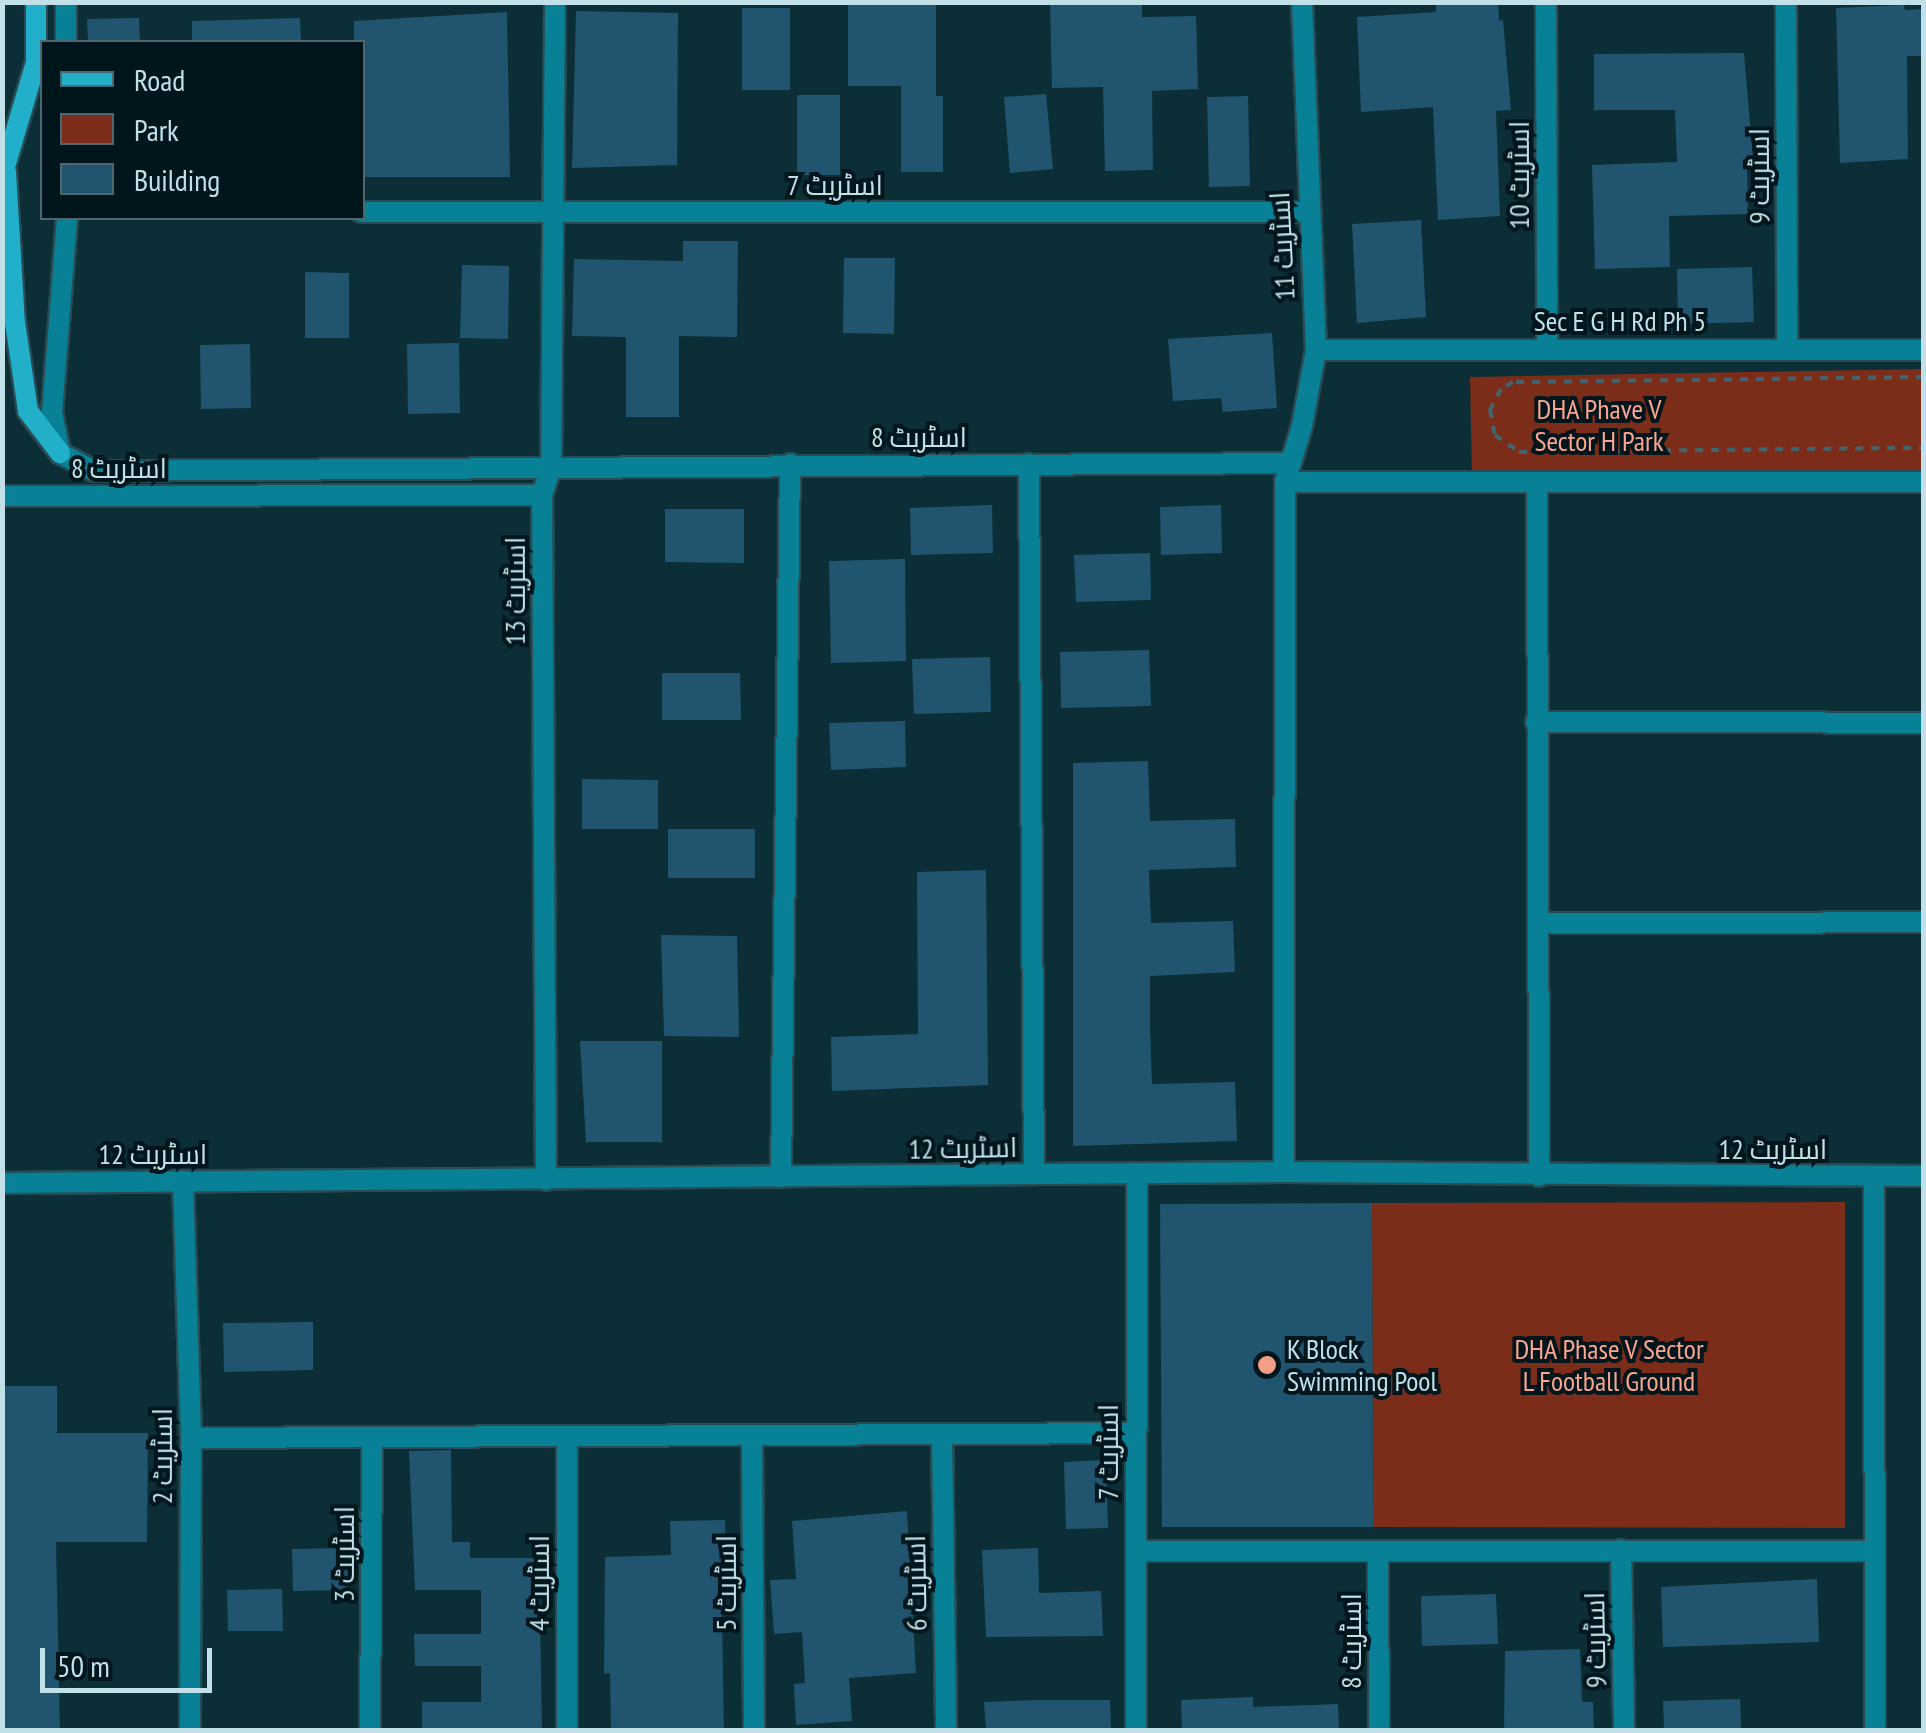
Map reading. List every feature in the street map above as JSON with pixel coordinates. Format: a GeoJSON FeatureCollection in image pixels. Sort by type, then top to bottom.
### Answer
{"type":"FeatureCollection","features":[{"type":"Feature","properties":{"kind":"main road"},"geometry":{"type":"LineString","coordinates":[[36,2],[36,62],[4,177],[15,322],[28,411],[60,453]]}},
{"type":"Feature","properties":{"kind":"street"},"geometry":{"type":"LineString","coordinates":[[66,2],[66,40]]}},
{"type":"Feature","properties":{"kind":"street","name":"اسٹریٹ 13"},"geometry":{"type":"LineString","coordinates":[[546,1180],[542,495],[551,467],[555,2]]}},
{"type":"Feature","properties":{"kind":"street","name":"اسٹریٹ 11"},"geometry":{"type":"LineString","coordinates":[[1284,1172],[1286,472],[1302,426],[1316,350],[1307,212],[1302,2]]}},
{"type":"Feature","properties":{"kind":"street","name":"اسٹریٹ 10"},"geometry":{"type":"LineString","coordinates":[[1546,2],[1547,348]]}},
{"type":"Feature","properties":{"kind":"street","name":"اسٹریٹ 9"},"geometry":{"type":"LineString","coordinates":[[1786,2],[1787,350]]}},
{"type":"Feature","properties":{"kind":"street","name":"اسٹریٹ 7"},"geometry":{"type":"LineString","coordinates":[[365,212],[1307,212]]}},
{"type":"Feature","properties":{"kind":"street"},"geometry":{"type":"LineString","coordinates":[[60,453],[52,412],[67,220]]}},
{"type":"Feature","properties":{"kind":"street","name":"Sec E G H Rd Ph 5"},"geometry":{"type":"LineString","coordinates":[[1316,350],[1924,350]]}},
{"type":"Feature","properties":{"kind":"street","name":"اسٹریٹ 8"},"geometry":{"type":"LineString","coordinates":[[60,453],[94,471],[1029,464],[1537,484],[1924,482]]}},
{"type":"Feature","properties":{"kind":"street"},"geometry":{"type":"LineString","coordinates":[[781,1177],[790,464]]}},
{"type":"Feature","properties":{"kind":"street"},"geometry":{"type":"LineString","coordinates":[[1029,464],[1034,1174]]}},
{"type":"Feature","properties":{"kind":"street"},"geometry":{"type":"LineString","coordinates":[[1537,484],[1539,1176]]}},
{"type":"Feature","properties":{"kind":"street","name":"اسٹریٹ 8"},"geometry":{"type":"LineString","coordinates":[[2,496],[542,495]]}},
{"type":"Feature","properties":{"kind":"street"},"geometry":{"type":"LineString","coordinates":[[1536,722],[1924,723]]}},
{"type":"Feature","properties":{"kind":"street"},"geometry":{"type":"LineString","coordinates":[[1538,923],[1924,922]]}},
{"type":"Feature","properties":{"kind":"street","name":"اسٹریٹ 12"},"geometry":{"type":"LineString","coordinates":[[2,1183],[1284,1172],[1924,1176]]}},
{"type":"Feature","properties":{"kind":"street","name":"اسٹریٹ 7"},"geometry":{"type":"LineString","coordinates":[[1136,1730],[1138,1173]]}},
{"type":"Feature","properties":{"kind":"street"},"geometry":{"type":"LineString","coordinates":[[1874,1176],[1875,1730]]}},
{"type":"Feature","properties":{"kind":"street","name":"اسٹریٹ 2"},"geometry":{"type":"LineString","coordinates":[[183,1181],[191,1438],[190,1730]]}},
{"type":"Feature","properties":{"kind":"street"},"geometry":{"type":"LineString","coordinates":[[191,1438],[1136,1432]]}},
{"type":"Feature","properties":{"kind":"street","name":"اسٹریٹ 6"},"geometry":{"type":"LineString","coordinates":[[942,1434],[946,1730]]}},
{"type":"Feature","properties":{"kind":"street","name":"اسٹریٹ 5"},"geometry":{"type":"LineString","coordinates":[[752,1435],[754,1730]]}},
{"type":"Feature","properties":{"kind":"street","name":"اسٹریٹ 4"},"geometry":{"type":"LineString","coordinates":[[567,1436],[567,1730]]}},
{"type":"Feature","properties":{"kind":"street","name":"اسٹریٹ 3"},"geometry":{"type":"LineString","coordinates":[[370,1730],[372,1438]]}},
{"type":"Feature","properties":{"kind":"street","name":"اسٹریٹ 9"},"geometry":{"type":"LineString","coordinates":[[1621,1550],[1624,1730]]}},
{"type":"Feature","properties":{"kind":"street"},"geometry":{"type":"LineString","coordinates":[[1136,1552],[1874,1550]]}},
{"type":"Feature","properties":{"kind":"street","name":"اسٹریٹ 8"},"geometry":{"type":"LineString","coordinates":[[1378,1551],[1378,1730]]}},
{"type":"Feature","properties":{"kind":"path"},"geometry":{"type":"LineString","coordinates":[[1924,377],[1513,382],[1500,390],[1490,410],[1495,436],[1519,452],[1924,448]]}},
{"type":"Feature","properties":{"kind":"green space","name":"DHA Phave V Sector H Park"},"geometry":{"type":"Polygon","coordinates":[[[1923,369],[1923,471],[1472,479],[1470,377],[1923,369]]]}},
{"type":"Feature","properties":{"kind":"green space","name":"DHA Phase V Sector L Football Ground"},"geometry":{"type":"Polygon","coordinates":[[[1845,1202],[1845,1528],[1373,1527],[1372,1203],[1845,1202]]]}},
{"type":"Feature","properties":{"kind":"building"},"geometry":{"type":"Polygon","coordinates":[[[848,2],[936,2],[936,96],[943,96],[943,172],[901,172],[901,86],[848,86],[848,2]]]}},
{"type":"Feature","properties":{"kind":"building"},"geometry":{"type":"Polygon","coordinates":[[[1050,2],[1142,2],[1142,17],[1196,16],[1198,89],[1152,91],[1153,170],[1105,171],[1103,87],[1052,88],[1050,2]]]}},
{"type":"Feature","properties":{"kind":"building"},"geometry":{"type":"Polygon","coordinates":[[[1436,2],[1498,2],[1511,110],[1496,111],[1500,216],[1438,220],[1433,107],[1361,112],[1357,17],[1436,12],[1436,2]]]}},
{"type":"Feature","properties":{"kind":"building"},"geometry":{"type":"Polygon","coordinates":[[[1904,5],[1905,10],[1924,9],[1924,56],[1907,56],[1908,159],[1840,163],[1836,8],[1904,5]]]}},
{"type":"Feature","properties":{"kind":"building"},"geometry":{"type":"Polygon","coordinates":[[[742,8],[790,8],[790,90],[742,90],[742,8]]]}},
{"type":"Feature","properties":{"kind":"building"},"geometry":{"type":"Polygon","coordinates":[[[576,11],[678,13],[677,165],[572,168],[576,11]]]}},
{"type":"Feature","properties":{"kind":"building"},"geometry":{"type":"Polygon","coordinates":[[[507,12],[510,177],[365,177],[365,40],[354,40],[354,21],[507,12]]]}},
{"type":"Feature","properties":{"kind":"building"},"geometry":{"type":"Polygon","coordinates":[[[139,18],[140,40],[88,40],[87,19],[139,18]]]}},
{"type":"Feature","properties":{"kind":"building"},"geometry":{"type":"Polygon","coordinates":[[[300,18],[301,40],[192,40],[192,21],[300,18]]]}},
{"type":"Feature","properties":{"kind":"building"},"geometry":{"type":"Polygon","coordinates":[[[1744,53],[1753,158],[1747,159],[1748,214],[1669,216],[1670,267],[1595,269],[1592,165],[1677,162],[1675,110],[1594,110],[1594,54],[1744,53]]]}},
{"type":"Feature","properties":{"kind":"building"},"geometry":{"type":"Polygon","coordinates":[[[1046,94],[1053,169],[1010,173],[1004,97],[1046,94]]]}},
{"type":"Feature","properties":{"kind":"building"},"geometry":{"type":"Polygon","coordinates":[[[797,95],[840,95],[840,175],[797,175],[797,95]]]}},
{"type":"Feature","properties":{"kind":"building"},"geometry":{"type":"Polygon","coordinates":[[[1248,96],[1250,186],[1209,187],[1207,97],[1248,96]]]}},
{"type":"Feature","properties":{"kind":"building"},"geometry":{"type":"Polygon","coordinates":[[[1421,220],[1426,317],[1357,323],[1352,224],[1421,220]]]}},
{"type":"Feature","properties":{"kind":"building"},"geometry":{"type":"Polygon","coordinates":[[[683,241],[738,241],[737,337],[679,336],[679,417],[626,417],[626,337],[572,336],[574,259],[683,261],[683,241]]]}},
{"type":"Feature","properties":{"kind":"building"},"geometry":{"type":"Polygon","coordinates":[[[844,258],[895,258],[894,334],[843,333],[844,258]]]}},
{"type":"Feature","properties":{"kind":"building"},"geometry":{"type":"Polygon","coordinates":[[[462,265],[509,266],[508,339],[460,338],[462,265]]]}},
{"type":"Feature","properties":{"kind":"building"},"geometry":{"type":"Polygon","coordinates":[[[1752,267],[1754,322],[1678,324],[1677,269],[1752,267]]]}},
{"type":"Feature","properties":{"kind":"building"},"geometry":{"type":"Polygon","coordinates":[[[305,272],[349,273],[349,338],[305,338],[305,272]]]}},
{"type":"Feature","properties":{"kind":"building"},"geometry":{"type":"Polygon","coordinates":[[[1272,333],[1277,408],[1223,412],[1221,398],[1173,401],[1168,339],[1272,333]]]}},
{"type":"Feature","properties":{"kind":"building"},"geometry":{"type":"Polygon","coordinates":[[[459,343],[460,413],[408,414],[407,344],[459,343]]]}},
{"type":"Feature","properties":{"kind":"building"},"geometry":{"type":"Polygon","coordinates":[[[250,344],[251,408],[201,409],[200,345],[250,344]]]}},
{"type":"Feature","properties":{"kind":"building"},"geometry":{"type":"Polygon","coordinates":[[[992,505],[993,553],[911,555],[910,508],[992,505]]]}},
{"type":"Feature","properties":{"kind":"building"},"geometry":{"type":"Polygon","coordinates":[[[1221,505],[1222,553],[1161,555],[1160,507],[1221,505]]]}},
{"type":"Feature","properties":{"kind":"building"},"geometry":{"type":"Polygon","coordinates":[[[665,509],[744,509],[744,563],[665,562],[665,509]]]}},
{"type":"Feature","properties":{"kind":"building"},"geometry":{"type":"Polygon","coordinates":[[[1150,553],[1151,600],[1076,602],[1074,555],[1150,553]]]}},
{"type":"Feature","properties":{"kind":"building"},"geometry":{"type":"Polygon","coordinates":[[[905,559],[906,661],[831,663],[829,561],[905,559]]]}},
{"type":"Feature","properties":{"kind":"building"},"geometry":{"type":"Polygon","coordinates":[[[1149,650],[1151,706],[1061,708],[1060,652],[1149,650]]]}},
{"type":"Feature","properties":{"kind":"building"},"geometry":{"type":"Polygon","coordinates":[[[990,657],[991,712],[914,714],[912,659],[990,657]]]}},
{"type":"Feature","properties":{"kind":"building"},"geometry":{"type":"Polygon","coordinates":[[[662,673],[740,673],[741,720],[662,720],[662,673]]]}},
{"type":"Feature","properties":{"kind":"building"},"geometry":{"type":"Polygon","coordinates":[[[905,721],[906,767],[831,770],[829,723],[905,721]]]}},
{"type":"Feature","properties":{"kind":"building"},"geometry":{"type":"Polygon","coordinates":[[[1148,761],[1150,821],[1235,819],[1236,867],[1149,870],[1151,923],[1233,921],[1235,972],[1150,976],[1150,1029],[1152,1084],[1235,1082],[1237,1141],[1073,1146],[1073,763],[1148,761]]]}},
{"type":"Feature","properties":{"kind":"building"},"geometry":{"type":"Polygon","coordinates":[[[582,779],[658,780],[658,829],[582,829],[582,779]]]}},
{"type":"Feature","properties":{"kind":"building"},"geometry":{"type":"Polygon","coordinates":[[[668,829],[755,829],[755,878],[668,878],[668,829]]]}},
{"type":"Feature","properties":{"kind":"building"},"geometry":{"type":"Polygon","coordinates":[[[986,870],[988,1085],[832,1091],[831,1037],[918,1034],[917,872],[986,870]]]}},
{"type":"Feature","properties":{"kind":"building"},"geometry":{"type":"Polygon","coordinates":[[[661,935],[737,936],[739,1037],[664,1036],[661,935]]]}},
{"type":"Feature","properties":{"kind":"building"},"geometry":{"type":"Polygon","coordinates":[[[580,1041],[662,1041],[662,1142],[586,1142],[580,1041]]]}},
{"type":"Feature","properties":{"kind":"building","name":"K Block Swimming Pool"},"geometry":{"type":"Polygon","coordinates":[[[1372,1203],[1373,1527],[1162,1527],[1160,1204],[1372,1203]]]}},
{"type":"Feature","properties":{"kind":"building"},"geometry":{"type":"Polygon","coordinates":[[[313,1322],[313,1370],[224,1372],[223,1323],[313,1322]]]}},
{"type":"Feature","properties":{"kind":"building"},"geometry":{"type":"Polygon","coordinates":[[[2,1386],[57,1386],[57,1433],[148,1433],[147,1542],[56,1542],[60,1730],[2,1730],[2,1386]]]}},
{"type":"Feature","properties":{"kind":"building"},"geometry":{"type":"Polygon","coordinates":[[[451,1450],[452,1542],[470,1542],[470,1558],[539,1558],[542,1730],[422,1730],[422,1702],[481,1702],[481,1666],[415,1666],[414,1634],[481,1634],[481,1590],[415,1590],[409,1451],[451,1450]]]}},
{"type":"Feature","properties":{"kind":"building"},"geometry":{"type":"Polygon","coordinates":[[[1106,1460],[1108,1528],[1066,1529],[1064,1462],[1106,1460]]]}},
{"type":"Feature","properties":{"kind":"building"},"geometry":{"type":"Polygon","coordinates":[[[907,1511],[916,1673],[849,1678],[852,1721],[796,1725],[794,1684],[805,1683],[802,1632],[774,1634],[770,1580],[796,1579],[792,1521],[907,1511]]]}},
{"type":"Feature","properties":{"kind":"building"},"geometry":{"type":"Polygon","coordinates":[[[725,1520],[726,1561],[721,1562],[724,1730],[611,1730],[610,1673],[604,1674],[605,1557],[671,1555],[670,1521],[725,1520]]]}},
{"type":"Feature","properties":{"kind":"building"},"geometry":{"type":"Polygon","coordinates":[[[347,1548],[348,1590],[293,1591],[292,1549],[347,1548]]]}},
{"type":"Feature","properties":{"kind":"building"},"geometry":{"type":"Polygon","coordinates":[[[1038,1548],[1039,1593],[1101,1591],[1103,1636],[986,1637],[982,1550],[1038,1548]]]}},
{"type":"Feature","properties":{"kind":"building"},"geometry":{"type":"Polygon","coordinates":[[[1817,1579],[1819,1642],[1663,1647],[1661,1587],[1817,1579]]]}},
{"type":"Feature","properties":{"kind":"building"},"geometry":{"type":"Polygon","coordinates":[[[282,1589],[283,1631],[228,1631],[227,1590],[282,1589]]]}},
{"type":"Feature","properties":{"kind":"building"},"geometry":{"type":"Polygon","coordinates":[[[1496,1594],[1498,1644],[1422,1646],[1421,1596],[1496,1594]]]}},
{"type":"Feature","properties":{"kind":"building"},"geometry":{"type":"Polygon","coordinates":[[[1580,1649],[1582,1702],[1593,1702],[1594,1730],[1504,1730],[1505,1651],[1580,1649]]]}},
{"type":"Feature","properties":{"kind":"building"},"geometry":{"type":"Polygon","coordinates":[[[1253,1697],[1253,1707],[1338,1704],[1339,1730],[1182,1730],[1181,1700],[1253,1697]]]}},
{"type":"Feature","properties":{"kind":"building"},"geometry":{"type":"Polygon","coordinates":[[[1740,1699],[1741,1730],[1664,1730],[1663,1701],[1740,1699]]]}},
{"type":"Feature","properties":{"kind":"building"},"geometry":{"type":"Polygon","coordinates":[[[1110,1700],[1111,1730],[986,1730],[984,1702],[1110,1700]]]}},
{"type":"Feature","properties":{"kind":"place","name":"K Block Swimming Pool"},"geometry":{"type":"Point","coordinates":[1267,1365]}}]}
